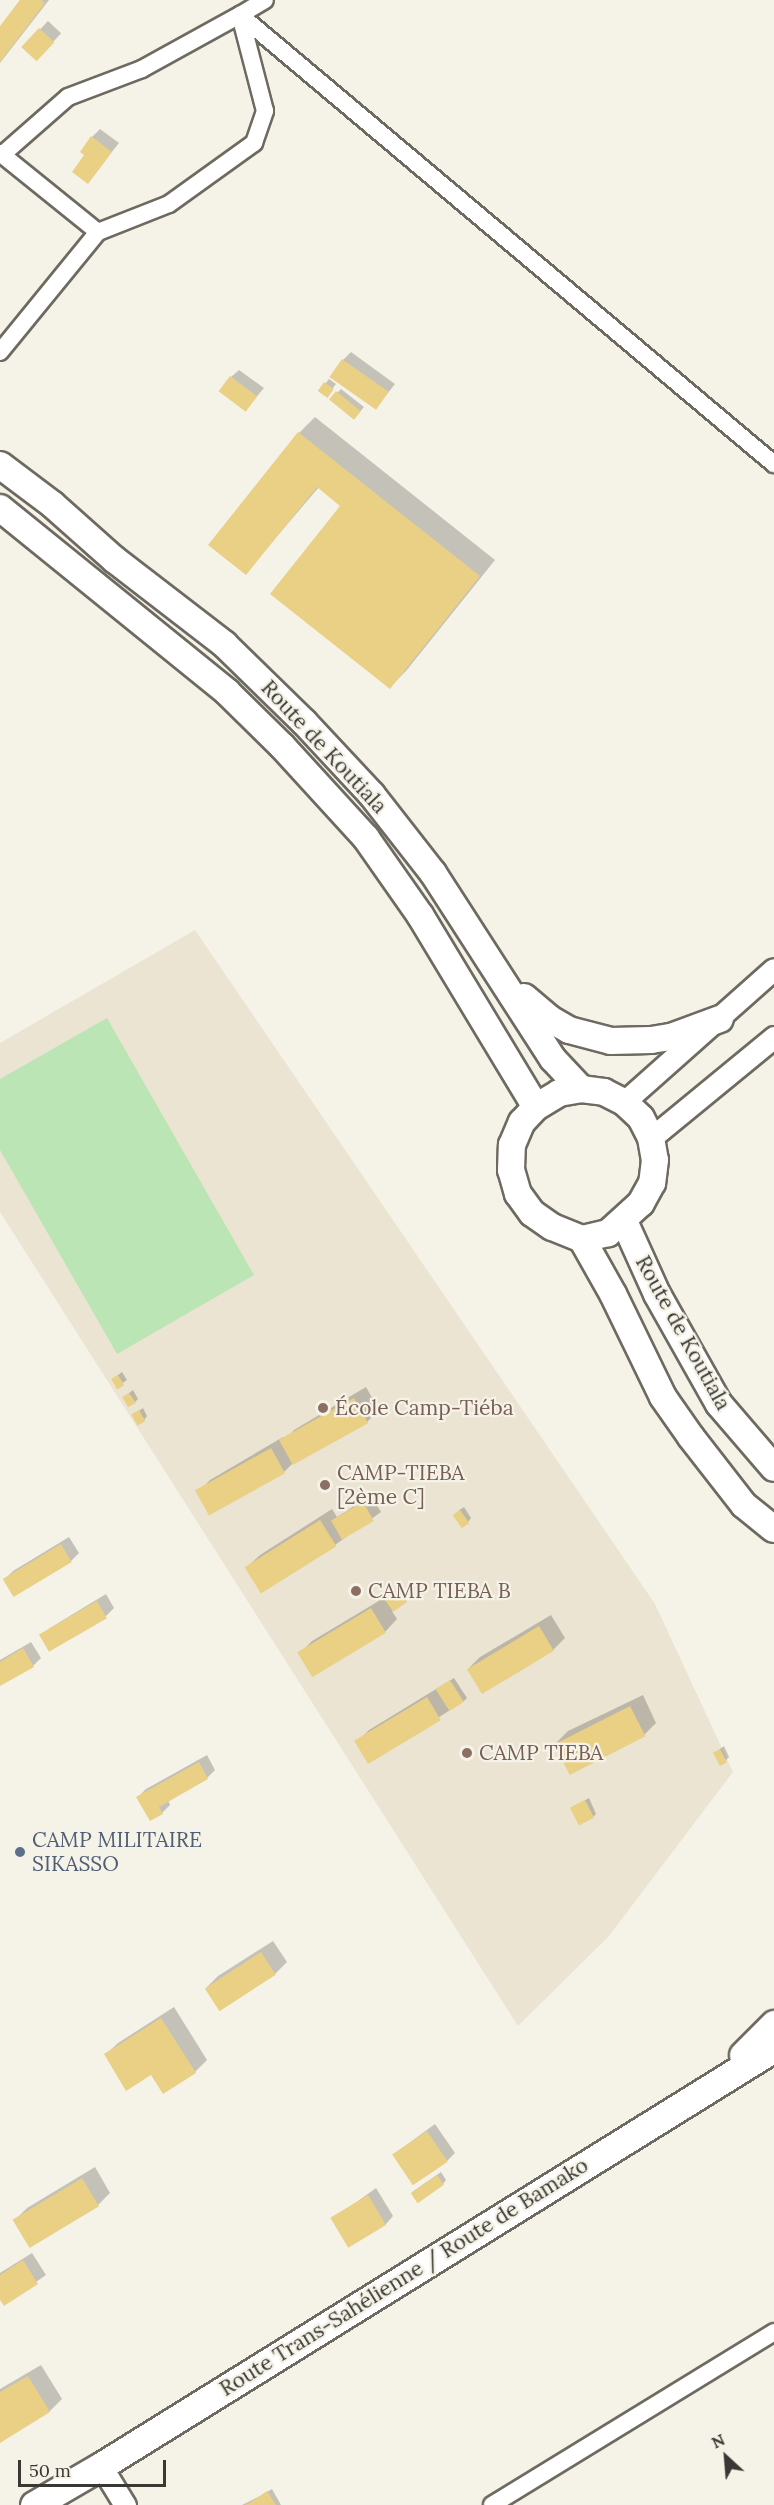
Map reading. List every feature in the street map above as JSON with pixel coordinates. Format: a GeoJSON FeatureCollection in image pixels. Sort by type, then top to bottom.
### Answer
{"type":"FeatureCollection","features":[{"type":"Feature","properties":{"kind":"highway"},"geometry":{"type":"LineString","coordinates":[[710,2087],[774,2024]]}},
{"type":"Feature","properties":{"kind":"highway","name":"Route Trans-Sahélienne / Route de Bamako"},"geometry":{"type":"LineString","coordinates":[[34,2505],[101,2466],[774,2048]]}},
{"type":"Feature","properties":{"kind":"main road","name":"Route de Koutiala"},"geometry":{"type":"LineString","coordinates":[[0,465],[53,506],[115,560],[224,644],[304,722],[372,795],[433,873],[472,930],[553,1059],[581,1089]]}},
{"type":"Feature","properties":{"kind":"main road","name":"Route de Koutiala"},"geometry":{"type":"LineString","coordinates":[[0,508],[227,692],[282,746],[366,838],[420,915],[536,1107]]}},
{"type":"Feature","properties":{"kind":"main road"},"geometry":{"type":"LineString","coordinates":[[472,930],[529,1004],[569,1030],[611,1041],[651,1040],[693,1030],[720,1019]]}},
{"type":"Feature","properties":{"kind":"main road"},"geometry":{"type":"LineString","coordinates":[[581,1089],[604,1092],[624,1102],[641,1118],[651,1138],[655,1160],[652,1183],[641,1203],[624,1221],[608,1233],[582,1239],[552,1227],[532,1214],[518,1194],[511,1170],[512,1145],[522,1122],[536,1107],[559,1093],[581,1089]]}},
{"type":"Feature","properties":{"kind":"main road","name":"Route de Koutiala"},"geometry":{"type":"LineString","coordinates":[[624,1221],[657,1294],[719,1404],[774,1468]]}},
{"type":"Feature","properties":{"kind":"main road"},"geometry":{"type":"LineString","coordinates":[[582,1239],[613,1294],[663,1397],[774,1547]]}},
{"type":"Feature","properties":{"kind":"main road"},"geometry":{"type":"LineString","coordinates":[[744,1505],[774,1529]]}},
{"type":"Feature","properties":{"kind":"street"},"geometry":{"type":"LineString","coordinates":[[98,232],[2,154],[68,97],[142,69],[265,0]]}},
{"type":"Feature","properties":{"kind":"street"},"geometry":{"type":"LineString","coordinates":[[0,352],[98,232],[169,204],[254,143],[265,111],[240,15]]}},
{"type":"Feature","properties":{"kind":"street"},"geometry":{"type":"LineString","coordinates":[[240,15],[774,464]]}},
{"type":"Feature","properties":{"kind":"street"},"geometry":{"type":"LineString","coordinates":[[624,1102],[774,969]]}},
{"type":"Feature","properties":{"kind":"street"},"geometry":{"type":"LineString","coordinates":[[651,1138],[774,1037]]}},
{"type":"Feature","properties":{"kind":"street"},"geometry":{"type":"LineString","coordinates":[[492,2505],[774,2332]]}},
{"type":"Feature","properties":{"kind":"street"},"geometry":{"type":"LineString","coordinates":[[101,2466],[125,2505]]}},
{"type":"Feature","properties":{"kind":"shaded area","name":"École Camp-Tiéba"},"geometry":{"type":"Polygon","coordinates":[[[195,930],[655,1604],[733,1772],[609,1936],[518,2026],[0,1212],[0,1043],[195,930]]]}},
{"type":"Feature","properties":{"kind":"green space"},"geometry":{"type":"Polygon","coordinates":[[[107,1018],[254,1275],[117,1354],[0,1150],[0,1079],[107,1018]]]}},
{"type":"Feature","properties":{"kind":"building"},"geometry":{"type":"Polygon","coordinates":[[[20,0],[41,0],[45,3],[0,62],[0,26],[20,0]]]}},
{"type":"Feature","properties":{"kind":"building"},"geometry":{"type":"Polygon","coordinates":[[[39,28],[54,42],[37,61],[21,47],[39,28]]]}},
{"type":"Feature","properties":{"kind":"building"},"geometry":{"type":"Polygon","coordinates":[[[91,136],[112,152],[88,184],[72,172],[84,155],[80,152],[91,136]]]}},
{"type":"Feature","properties":{"kind":"building"},"geometry":{"type":"Polygon","coordinates":[[[342,359],[389,392],[376,410],[329,377],[342,359]]]}},
{"type":"Feature","properties":{"kind":"building"},"geometry":{"type":"Polygon","coordinates":[[[230,376],[257,396],[246,412],[219,391],[230,376]]]}},
{"type":"Feature","properties":{"kind":"building"},"geometry":{"type":"Polygon","coordinates":[[[324,382],[334,389],[328,398],[318,391],[324,382]]]}},
{"type":"Feature","properties":{"kind":"building"},"geometry":{"type":"Polygon","coordinates":[[[336,391],[361,411],[354,420],[329,400],[336,391]]]}},
{"type":"Feature","properties":{"kind":"building"},"geometry":{"type":"Polygon","coordinates":[[[298,432],[480,576],[390,689],[270,594],[340,506],[317,487],[246,575],[208,545],[298,432]]]}},
{"type":"Feature","properties":{"kind":"building"},"geometry":{"type":"Polygon","coordinates":[[[118,1375],[124,1385],[117,1389],[111,1379],[118,1375]]]}},
{"type":"Feature","properties":{"kind":"building"},"geometry":{"type":"Polygon","coordinates":[[[129,1393],[136,1403],[128,1407],[122,1397],[129,1393]]]}},
{"type":"Feature","properties":{"kind":"building"},"geometry":{"type":"Polygon","coordinates":[[[354,1398],[368,1423],[293,1465],[279,1440],[354,1398]]]}},
{"type":"Feature","properties":{"kind":"building"},"geometry":{"type":"Polygon","coordinates":[[[139,1410],[145,1421],[137,1426],[131,1414],[139,1410]]]}},
{"type":"Feature","properties":{"kind":"building"},"geometry":{"type":"Polygon","coordinates":[[[271,1448],[285,1473],[209,1516],[195,1490],[271,1448]]]}},
{"type":"Feature","properties":{"kind":"building"},"geometry":{"type":"Polygon","coordinates":[[[363,1502],[374,1521],[342,1540],[331,1520],[363,1502]]]}},
{"type":"Feature","properties":{"kind":"building"},"geometry":{"type":"Polygon","coordinates":[[[460,1510],[469,1523],[462,1528],[453,1515],[460,1510]]]}},
{"type":"Feature","properties":{"kind":"building"},"geometry":{"type":"Polygon","coordinates":[[[320,1520],[336,1546],[261,1593],[245,1567],[320,1520]]]}},
{"type":"Feature","properties":{"kind":"building"},"geometry":{"type":"Polygon","coordinates":[[[61,1544],[72,1562],[14,1597],[3,1579],[61,1544]]]}},
{"type":"Feature","properties":{"kind":"building"},"geometry":{"type":"Polygon","coordinates":[[[398,1589],[407,1602],[393,1612],[384,1599],[398,1589]]]}},
{"type":"Feature","properties":{"kind":"building"},"geometry":{"type":"Polygon","coordinates":[[[97,1601],[107,1618],[49,1652],[39,1634],[97,1601]]]}},
{"type":"Feature","properties":{"kind":"building"},"geometry":{"type":"Polygon","coordinates":[[[371,1608],[386,1633],[312,1677],[297,1652],[371,1608]]]}},
{"type":"Feature","properties":{"kind":"building"},"geometry":{"type":"Polygon","coordinates":[[[539,1626],[554,1651],[482,1694],[467,1669],[539,1626]]]}},
{"type":"Feature","properties":{"kind":"building"},"geometry":{"type":"Polygon","coordinates":[[[23,1648],[34,1667],[0,1686],[0,1662],[23,1648]]]}},
{"type":"Feature","properties":{"kind":"building"},"geometry":{"type":"Polygon","coordinates":[[[450,1680],[464,1702],[449,1711],[436,1689],[450,1680]]]}},
{"type":"Feature","properties":{"kind":"building"},"geometry":{"type":"Polygon","coordinates":[[[427,1697],[441,1720],[368,1764],[354,1741],[427,1697]]]}},
{"type":"Feature","properties":{"kind":"building"},"geometry":{"type":"Polygon","coordinates":[[[630,1706],[645,1736],[570,1775],[554,1745],[630,1706]]]}},
{"type":"Feature","properties":{"kind":"building"},"geometry":{"type":"Polygon","coordinates":[[[720,1749],[727,1762],[720,1766],[713,1753],[720,1749]]]}},
{"type":"Feature","properties":{"kind":"building"},"geometry":{"type":"Polygon","coordinates":[[[199,1762],[208,1779],[159,1807],[163,1814],[150,1821],[136,1797],[199,1762]]]}},
{"type":"Feature","properties":{"kind":"building"},"geometry":{"type":"Polygon","coordinates":[[[585,1800],[594,1818],[579,1826],[570,1808],[585,1800]]]}},
{"type":"Feature","properties":{"kind":"building"},"geometry":{"type":"Polygon","coordinates":[[[261,1952],[276,1975],[220,2011],[205,1988],[261,1952]]]}},
{"type":"Feature","properties":{"kind":"building"},"geometry":{"type":"Polygon","coordinates":[[[161,2018],[196,2073],[163,2094],[151,2075],[126,2091],[104,2054],[161,2018]]]}},
{"type":"Feature","properties":{"kind":"building"},"geometry":{"type":"Polygon","coordinates":[[[427,2131],[448,2162],[413,2185],[392,2154],[427,2131]]]}},
{"type":"Feature","properties":{"kind":"building"},"geometry":{"type":"Polygon","coordinates":[[[437,2175],[444,2185],[418,2203],[411,2193],[437,2175]]]}},
{"type":"Feature","properties":{"kind":"building"},"geometry":{"type":"Polygon","coordinates":[[[82,2178],[99,2206],[30,2248],[13,2220],[82,2178]]]}},
{"type":"Feature","properties":{"kind":"building"},"geometry":{"type":"Polygon","coordinates":[[[368,2195],[386,2225],[348,2248],[330,2218],[368,2195]]]}},
{"type":"Feature","properties":{"kind":"building"},"geometry":{"type":"Polygon","coordinates":[[[23,2260],[38,2284],[4,2306],[0,2300],[0,2275],[23,2260]]]}},
{"type":"Feature","properties":{"kind":"building"},"geometry":{"type":"Polygon","coordinates":[[[28,2376],[50,2412],[0,2443],[0,2392],[28,2376]]]}},
{"type":"Feature","properties":{"kind":"building"},"geometry":{"type":"Polygon","coordinates":[[[267,2491],[276,2505],[245,2505],[251,2502],[267,2491]]]}},
{"type":"Feature","properties":{"kind":"place","name":"École Camp-Tiéba"},"geometry":{"type":"Point","coordinates":[323,1408]}},
{"type":"Feature","properties":{"kind":"place","name":"CAMP-TIEBA [2ème C]"},"geometry":{"type":"Point","coordinates":[325,1485]}},
{"type":"Feature","properties":{"kind":"place","name":"CAMP TIEBA B"},"geometry":{"type":"Point","coordinates":[356,1591]}},
{"type":"Feature","properties":{"kind":"place","name":"CAMP TIEBA"},"geometry":{"type":"Point","coordinates":[467,1753]}},
{"type":"Feature","properties":{"kind":"place","name":"CAMP MILITAIRE SIKASSO"},"geometry":{"type":"Point","coordinates":[20,1852]}}]}
